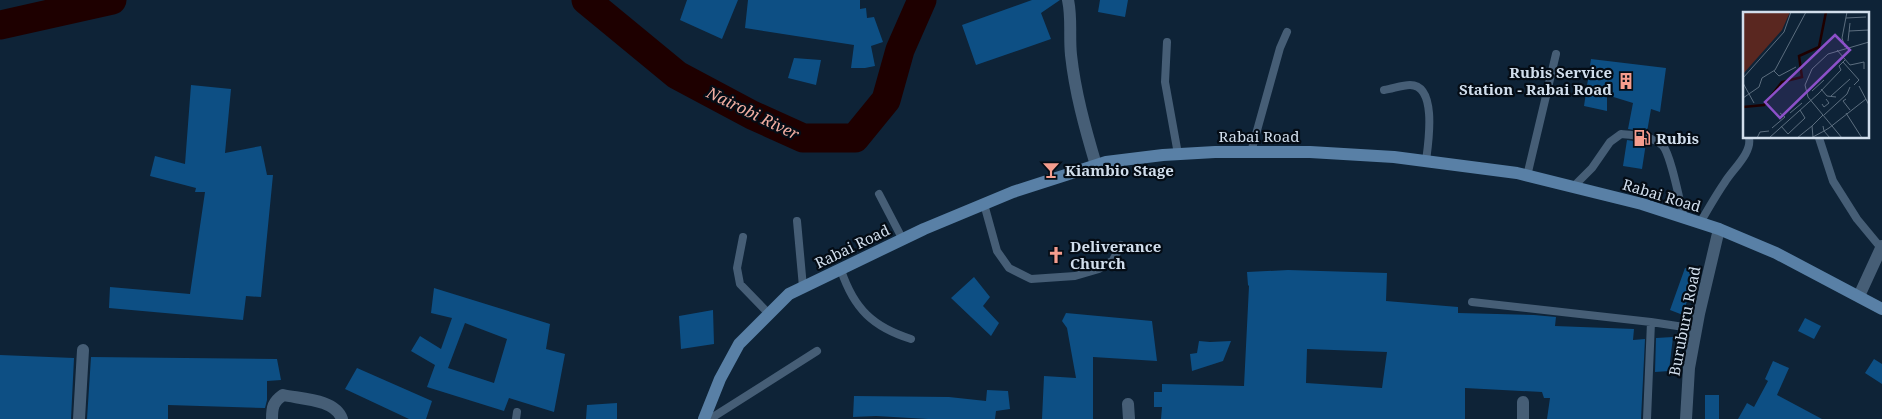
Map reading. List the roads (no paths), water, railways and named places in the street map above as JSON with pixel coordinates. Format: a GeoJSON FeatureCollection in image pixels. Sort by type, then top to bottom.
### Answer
{"type":"FeatureCollection","features":[{"type":"Feature","properties":{"kind":"main road","name":"Rabai Road"},"geometry":{"type":"LineString","coordinates":[[704,419],[720,379],[739,344],[789,294],[984,204],[1054,178],[1106,162],[1178,154],[1310,152],[1394,157],[1527,176],[1642,204],[1720,229],[1776,253],[1882,309]]}},
{"type":"Feature","properties":{"kind":"street"},"geometry":{"type":"LineString","coordinates":[[1068,0],[1070,11],[1070,52],[1075,84],[1096,165]]}},
{"type":"Feature","properties":{"kind":"street","name":"Buruburu Road"},"geometry":{"type":"LineString","coordinates":[[1686,419],[1690,368],[1720,229]]}},
{"type":"Feature","properties":{"kind":"street"},"geometry":{"type":"LineString","coordinates":[[1859,296],[1881,247]]}},
{"type":"Feature","properties":{"kind":"street"},"geometry":{"type":"LineString","coordinates":[[79,419],[83,350]]}},
{"type":"Feature","properties":{"kind":"street"},"geometry":{"type":"LineString","coordinates":[[272,419],[272,406],[283,395],[333,407],[340,413],[342,419]]}},
{"type":"Feature","properties":{"kind":"street"},"geometry":{"type":"LineString","coordinates":[[1523,402],[1523,419]]}},
{"type":"Feature","properties":{"kind":"street"},"geometry":{"type":"LineString","coordinates":[[1128,404],[1130,419]]}},
{"type":"Feature","properties":{"kind":"lane"},"geometry":{"type":"LineString","coordinates":[[1251,152],[1280,48],[1287,32]]}},
{"type":"Feature","properties":{"kind":"lane"},"geometry":{"type":"LineString","coordinates":[[1167,42],[1165,82],[1178,154]]}},
{"type":"Feature","properties":{"kind":"lane"},"geometry":{"type":"LineString","coordinates":[[1527,176],[1556,54]]}},
{"type":"Feature","properties":{"kind":"lane"},"geometry":{"type":"LineString","coordinates":[[1384,90],[1412,85],[1420,89],[1426,98],[1431,128],[1426,161]]}},
{"type":"Feature","properties":{"kind":"lane"},"geometry":{"type":"LineString","coordinates":[[1573,187],[1592,168],[1610,142],[1621,134],[1650,139],[1662,146],[1669,159],[1684,218]]}},
{"type":"Feature","properties":{"kind":"lane"},"geometry":{"type":"LineString","coordinates":[[1700,223],[1726,180],[1740,162],[1750,143],[1749,139]]}},
{"type":"Feature","properties":{"kind":"lane"},"geometry":{"type":"LineString","coordinates":[[1819,139],[1837,188],[1857,219],[1881,247]]}},
{"type":"Feature","properties":{"kind":"lane"},"geometry":{"type":"LineString","coordinates":[[879,194],[903,240]]}},
{"type":"Feature","properties":{"kind":"lane"},"geometry":{"type":"LineString","coordinates":[[984,204],[997,251],[1009,268],[1031,279],[1075,276],[1099,269],[1113,260],[1121,246]]}},
{"type":"Feature","properties":{"kind":"lane"},"geometry":{"type":"LineString","coordinates":[[797,221],[804,288]]}},
{"type":"Feature","properties":{"kind":"lane"},"geometry":{"type":"LineString","coordinates":[[743,237],[737,268],[740,284],[769,314]]}},
{"type":"Feature","properties":{"kind":"lane"},"geometry":{"type":"LineString","coordinates":[[841,270],[847,289],[873,322],[892,333],[911,339]]}},
{"type":"Feature","properties":{"kind":"lane"},"geometry":{"type":"LineString","coordinates":[[1472,302],[1697,329]]}},
{"type":"Feature","properties":{"kind":"lane"},"geometry":{"type":"LineString","coordinates":[[1647,419],[1651,322]]}},
{"type":"Feature","properties":{"kind":"lane"},"geometry":{"type":"LineString","coordinates":[[710,419],[766,382],[817,352]]}},
{"type":"Feature","properties":{"kind":"waterway","name":"Nairobi River"},"geometry":{"type":"LineString","coordinates":[[0,25],[112,0]]}},
{"type":"Feature","properties":{"kind":"waterway","name":"Nairobi River"},"geometry":{"type":"LineString","coordinates":[[586,0],[677,75],[752,115],[803,138],[855,138],[886,100],[900,50],[922,0]]}},
{"type":"Feature","properties":{"kind":"place","name":"Rubis Service Station - Rabai Road"},"geometry":{"type":"Point","coordinates":[1626,81]}},
{"type":"Feature","properties":{"kind":"place","name":"Rubis"},"geometry":{"type":"Point","coordinates":[1642,138]}},
{"type":"Feature","properties":{"kind":"place","name":"Kiambio Stage"},"geometry":{"type":"Point","coordinates":[1051,170]}},
{"type":"Feature","properties":{"kind":"place","name":"Deliverance Church"},"geometry":{"type":"Point","coordinates":[1056,255]}}]}
